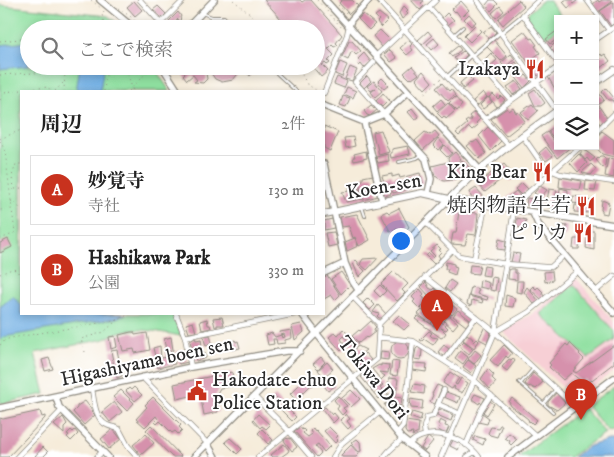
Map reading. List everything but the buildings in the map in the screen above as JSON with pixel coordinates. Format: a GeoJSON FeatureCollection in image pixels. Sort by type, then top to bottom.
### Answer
{"type":"FeatureCollection","features":[{"type":"Feature","properties":{"kind":"main road"},"geometry":{"type":"LineString","coordinates":[[599,80],[614,70]]}},
{"type":"Feature","properties":{"kind":"main road"},"geometry":{"type":"LineString","coordinates":[[449,199],[462,185],[509,146],[554,112]]}},
{"type":"Feature","properties":{"kind":"main road","name":"Koen-sen"},"geometry":{"type":"LineString","coordinates":[[325,214],[428,193],[449,199]]}},
{"type":"Feature","properties":{"kind":"street"},"geometry":{"type":"LineString","coordinates":[[163,20],[184,0]]}},
{"type":"Feature","properties":{"kind":"street"},"geometry":{"type":"LineString","coordinates":[[325,0],[480,170]]}},
{"type":"Feature","properties":{"kind":"street"},"geometry":{"type":"LineString","coordinates":[[325,91],[348,35],[351,20],[369,0]]}},
{"type":"Feature","properties":{"kind":"street"},"geometry":{"type":"LineString","coordinates":[[378,0],[445,77],[509,146]]}},
{"type":"Feature","properties":{"kind":"street"},"geometry":{"type":"LineString","coordinates":[[376,56],[436,0]]}},
{"type":"Feature","properties":{"kind":"street"},"geometry":{"type":"LineString","coordinates":[[503,31],[539,0]]}},
{"type":"Feature","properties":{"kind":"street"},"geometry":{"type":"LineString","coordinates":[[587,0],[609,30]]}},
{"type":"Feature","properties":{"kind":"street"},"geometry":{"type":"LineString","coordinates":[[142,1],[158,20]]}},
{"type":"Feature","properties":{"kind":"street"},"geometry":{"type":"LineString","coordinates":[[195,20],[210,1]]}},
{"type":"Feature","properties":{"kind":"street"},"geometry":{"type":"LineString","coordinates":[[480,1],[554,106]]}},
{"type":"Feature","properties":{"kind":"street"},"geometry":{"type":"LineString","coordinates":[[104,4],[124,20]]}},
{"type":"Feature","properties":{"kind":"street"},"geometry":{"type":"LineString","coordinates":[[430,4],[454,35],[511,100]]}},
{"type":"Feature","properties":{"kind":"street"},"geometry":{"type":"LineString","coordinates":[[522,15],[554,60]]}},
{"type":"Feature","properties":{"kind":"street"},"geometry":{"type":"LineString","coordinates":[[599,37],[614,27]]}},
{"type":"Feature","properties":{"kind":"street"},"geometry":{"type":"LineString","coordinates":[[445,77],[498,34]]}},
{"type":"Feature","properties":{"kind":"street"},"geometry":{"type":"LineString","coordinates":[[374,62],[355,82],[426,159],[431,179],[428,193]]}},
{"type":"Feature","properties":{"kind":"street"},"geometry":{"type":"LineString","coordinates":[[485,119],[554,68]]}},
{"type":"Feature","properties":{"kind":"street"},"geometry":{"type":"LineString","coordinates":[[168,75],[177,90]]}},
{"type":"Feature","properties":{"kind":"street"},"geometry":{"type":"LineString","coordinates":[[325,106],[364,122],[384,114],[408,92]]}},
{"type":"Feature","properties":{"kind":"street"},"geometry":{"type":"LineString","coordinates":[[599,129],[614,114]]}},
{"type":"Feature","properties":{"kind":"street"},"geometry":{"type":"LineString","coordinates":[[364,122],[382,201]]}},
{"type":"Feature","properties":{"kind":"street"},"geometry":{"type":"LineString","coordinates":[[522,136],[551,172],[614,182]]}},
{"type":"Feature","properties":{"kind":"street"},"geometry":{"type":"LineString","coordinates":[[441,457],[495,332],[515,204],[576,150]]}},
{"type":"Feature","properties":{"kind":"street"},"geometry":{"type":"LineString","coordinates":[[325,168],[345,263],[359,291]]}},
{"type":"Feature","properties":{"kind":"street"},"geometry":{"type":"LineString","coordinates":[[194,457],[449,199],[614,226]]}},
{"type":"Feature","properties":{"kind":"street"},"geometry":{"type":"LineString","coordinates":[[474,259],[484,212]]}},
{"type":"Feature","properties":{"kind":"street"},"geometry":{"type":"LineString","coordinates":[[533,213],[538,224],[614,313]]}},
{"type":"Feature","properties":{"kind":"street"},"geometry":{"type":"LineString","coordinates":[[426,223],[459,256],[506,264],[551,267],[561,258]]}},
{"type":"Feature","properties":{"kind":"street"},"geometry":{"type":"LineString","coordinates":[[258,457],[377,359],[379,324],[452,250]]}},
{"type":"Feature","properties":{"kind":"street"},"geometry":{"type":"LineString","coordinates":[[325,273],[345,263]]}},
{"type":"Feature","properties":{"kind":"street"},"geometry":{"type":"LineString","coordinates":[[495,332],[529,312],[578,270]]}},
{"type":"Feature","properties":{"kind":"street"},"geometry":{"type":"LineString","coordinates":[[596,291],[614,276]]}},
{"type":"Feature","properties":{"kind":"street"},"geometry":{"type":"LineString","coordinates":[[425,277],[495,332],[575,407]]}},
{"type":"Feature","properties":{"kind":"street"},"geometry":{"type":"LineString","coordinates":[[353,297],[379,324]]}},
{"type":"Feature","properties":{"kind":"street"},"geometry":{"type":"LineString","coordinates":[[176,315],[185,337],[191,367]]}},
{"type":"Feature","properties":{"kind":"street"},"geometry":{"type":"LineString","coordinates":[[185,337],[290,315]]}},
{"type":"Feature","properties":{"kind":"street","name":"Tokiwa Dori"},"geometry":{"type":"LineString","coordinates":[[303,315],[402,440],[425,457]]}},
{"type":"Feature","properties":{"kind":"street"},"geometry":{"type":"LineString","coordinates":[[444,360],[476,316]]}},
{"type":"Feature","properties":{"kind":"street"},"geometry":{"type":"LineString","coordinates":[[378,337],[413,341],[444,360],[474,380],[536,436]]}},
{"type":"Feature","properties":{"kind":"street"},"geometry":{"type":"LineString","coordinates":[[397,433],[403,426],[413,341]]}},
{"type":"Feature","properties":{"kind":"street","name":"Higashiyama boen sen"},"geometry":{"type":"LineString","coordinates":[[0,408],[191,367],[286,351],[300,351]]}},
{"type":"Feature","properties":{"kind":"street"},"geometry":{"type":"LineString","coordinates":[[142,377],[207,443],[215,457]]}},
{"type":"Feature","properties":{"kind":"street"},"geometry":{"type":"LineString","coordinates":[[508,457],[614,378]]}},
{"type":"Feature","properties":{"kind":"street"},"geometry":{"type":"LineString","coordinates":[[92,389],[96,410],[101,420],[107,425],[119,429],[128,446],[138,457]]}},
{"type":"Feature","properties":{"kind":"street"},"geometry":{"type":"LineString","coordinates":[[425,435],[424,427],[427,417],[433,416],[444,390]]}},
{"type":"Feature","properties":{"kind":"street"},"geometry":{"type":"LineString","coordinates":[[466,445],[481,410],[491,395]]}},
{"type":"Feature","properties":{"kind":"street"},"geometry":{"type":"LineString","coordinates":[[254,396],[289,431],[310,457]]}},
{"type":"Feature","properties":{"kind":"street"},"geometry":{"type":"LineString","coordinates":[[56,397],[56,404],[108,457]]}},
{"type":"Feature","properties":{"kind":"street"},"geometry":{"type":"LineString","coordinates":[[438,404],[456,412]]}},
{"type":"Feature","properties":{"kind":"street"},"geometry":{"type":"LineString","coordinates":[[17,457],[62,410]]}},
{"type":"Feature","properties":{"kind":"street"},"geometry":{"type":"LineString","coordinates":[[333,457],[342,443],[380,412]]}},
{"type":"Feature","properties":{"kind":"street"},"geometry":{"type":"LineString","coordinates":[[408,444],[417,437],[425,435],[450,437],[466,445],[479,457]]}},
{"type":"Feature","properties":{"kind":"street"},"geometry":{"type":"LineString","coordinates":[[384,457],[389,450],[402,440]]}},
{"type":"Feature","properties":{"kind":"street"},"geometry":{"type":"LineString","coordinates":[[97,457],[102,452]]}},
{"type":"Feature","properties":{"kind":"street"},"geometry":{"type":"LineString","coordinates":[[467,457],[474,452]]}},
{"type":"Feature","properties":{"kind":"lane"},"geometry":{"type":"LineString","coordinates":[[202,13],[226,20]]}},
{"type":"Feature","properties":{"kind":"lane"},"geometry":{"type":"LineString","coordinates":[[454,35],[463,27]]}},
{"type":"Feature","properties":{"kind":"lane"},"geometry":{"type":"LineString","coordinates":[[279,75],[295,90]]}},
{"type":"Feature","properties":{"kind":"lane"},"geometry":{"type":"LineString","coordinates":[[399,162],[417,158],[422,154]]}},
{"type":"Feature","properties":{"kind":"lane"},"geometry":{"type":"LineString","coordinates":[[362,206],[365,216]]}},
{"type":"Feature","properties":{"kind":"lane"},"geometry":{"type":"LineString","coordinates":[[534,368],[520,382],[553,412]]}},
{"type":"Feature","properties":{"kind":"lane"},"geometry":{"type":"LineString","coordinates":[[544,403],[556,389]]}},
{"type":"Feature","properties":{"kind":"path"},"geometry":{"type":"LineString","coordinates":[[233,0],[255,20]]}},
{"type":"Feature","properties":{"kind":"path"},"geometry":{"type":"LineString","coordinates":[[317,0],[337,22]]}},
{"type":"Feature","properties":{"kind":"path"},"geometry":{"type":"LineString","coordinates":[[333,0],[346,14]]}},
{"type":"Feature","properties":{"kind":"path"},"geometry":{"type":"LineString","coordinates":[[103,20],[104,4]]}},
{"type":"Feature","properties":{"kind":"path"},"geometry":{"type":"LineString","coordinates":[[0,41],[20,39]]}},
{"type":"Feature","properties":{"kind":"path"},"geometry":{"type":"LineString","coordinates":[[0,75],[20,73]]}},
{"type":"Feature","properties":{"kind":"path"},"geometry":{"type":"LineString","coordinates":[[64,90],[65,75]]}},
{"type":"Feature","properties":{"kind":"path"},"geometry":{"type":"LineString","coordinates":[[104,90],[106,75]]}},
{"type":"Feature","properties":{"kind":"path"},"geometry":{"type":"LineString","coordinates":[[128,75],[132,90]]}},
{"type":"Feature","properties":{"kind":"path"},"geometry":{"type":"LineString","coordinates":[[132,90],[144,75]]}},
{"type":"Feature","properties":{"kind":"path"},"geometry":{"type":"LineString","coordinates":[[302,75],[312,90]]}},
{"type":"Feature","properties":{"kind":"path"},"geometry":{"type":"LineString","coordinates":[[420,98],[445,77]]}},
{"type":"Feature","properties":{"kind":"path"},"geometry":{"type":"LineString","coordinates":[[56,90],[65,81]]}},
{"type":"Feature","properties":{"kind":"path"},"geometry":{"type":"LineString","coordinates":[[22,90],[48,87],[50,90]]}},
{"type":"Feature","properties":{"kind":"path"},"geometry":{"type":"LineString","coordinates":[[0,100],[4,92],[20,90]]}},
{"type":"Feature","properties":{"kind":"path"},"geometry":{"type":"LineString","coordinates":[[12,190],[5,151],[0,140],[20,130]]}},
{"type":"Feature","properties":{"kind":"path"},"geometry":{"type":"LineString","coordinates":[[0,239],[15,232],[12,209],[12,176],[16,164],[20,164]]}},
{"type":"Feature","properties":{"kind":"path"},"geometry":{"type":"LineString","coordinates":[[12,190],[20,188]]}},
{"type":"Feature","properties":{"kind":"path"},"geometry":{"type":"LineString","coordinates":[[12,201],[20,209]]}},
{"type":"Feature","properties":{"kind":"path"},"geometry":{"type":"LineString","coordinates":[[0,210],[12,209]]}},
{"type":"Feature","properties":{"kind":"path"},"geometry":{"type":"LineString","coordinates":[[0,274],[12,269],[20,275]]}},
{"type":"Feature","properties":{"kind":"path"},"geometry":{"type":"LineString","coordinates":[[0,344],[11,338],[117,320],[128,315]]}},
{"type":"Feature","properties":{"kind":"path"},"geometry":{"type":"LineString","coordinates":[[85,352],[81,339],[104,332],[117,320]]}},
{"type":"Feature","properties":{"kind":"shaded area"},"geometry":{"type":"Polygon","coordinates":[[[576,278],[614,322],[614,371],[577,398],[574,398],[504,333],[504,330],[532,314],[576,278]]]}},
{"type":"Feature","properties":{"kind":"green space"},"geometry":{"type":"Polygon","coordinates":[[[543,0],[549,0],[560,15],[554,15],[554,32],[544,39],[527,17],[528,13],[543,0]]]}},
{"type":"Feature","properties":{"kind":"green space"},"geometry":{"type":"Polygon","coordinates":[[[0,5],[108,16],[113,20],[20,20],[20,75],[159,75],[169,90],[20,90],[20,315],[173,315],[181,336],[142,330],[123,331],[105,339],[35,353],[45,394],[0,404],[0,5]]]}},
{"type":"Feature","properties":{"kind":"green space"},"geometry":{"type":"Polygon","coordinates":[[[572,286],[575,286],[614,331],[614,339],[588,358],[540,314],[572,286]]]}},
{"type":"Feature","properties":{"kind":"green space"},"geometry":{"type":"Polygon","coordinates":[[[614,386],[614,430],[608,431],[587,406],[614,386]]]}},
{"type":"Feature","properties":{"kind":"green space"},"geometry":{"type":"Polygon","coordinates":[[[584,408],[605,433],[570,457],[518,457],[584,408]]]}},
{"type":"Feature","properties":{"kind":"water"},"geometry":{"type":"Polygon","coordinates":[[[20,43],[20,67],[0,69],[0,45],[20,43]]]}},
{"type":"Feature","properties":{"kind":"water"},"geometry":{"type":"Polygon","coordinates":[[[79,75],[103,75],[100,90],[76,90],[79,75]]]}},
{"type":"Feature","properties":{"kind":"water"},"geometry":{"type":"Polygon","coordinates":[[[13,296],[20,304],[20,315],[124,315],[116,318],[3,337],[0,340],[0,307],[13,296]]]}},
{"type":"Feature","properties":{"kind":"water"},"geometry":{"type":"Polygon","coordinates":[[[614,440],[614,457],[573,457],[589,446],[614,440]]]}},
{"type":"Feature","properties":{"kind":"place","name":"Izakaya"},"geometry":{"type":"Point","coordinates":[535,69]}},
{"type":"Feature","properties":{"kind":"place","name":"King Bear"},"geometry":{"type":"Point","coordinates":[542,172]}},
{"type":"Feature","properties":{"kind":"place","name":"焼肉物語 牛若"},"geometry":{"type":"Point","coordinates":[586,206]}},
{"type":"Feature","properties":{"kind":"place","name":"ピリカ"},"geometry":{"type":"Point","coordinates":[583,233]}},
{"type":"Feature","properties":{"kind":"place","name":"妙覚寺"},"geometry":{"type":"Point","coordinates":[437,331]}},
{"type":"Feature","properties":{"kind":"place","name":"Hakodate-chuo Police Station"},"geometry":{"type":"Point","coordinates":[197,391]}},
{"type":"Feature","properties":{"kind":"place","name":"Hashikawa Park"},"geometry":{"type":"Point","coordinates":[581,420]}}]}
